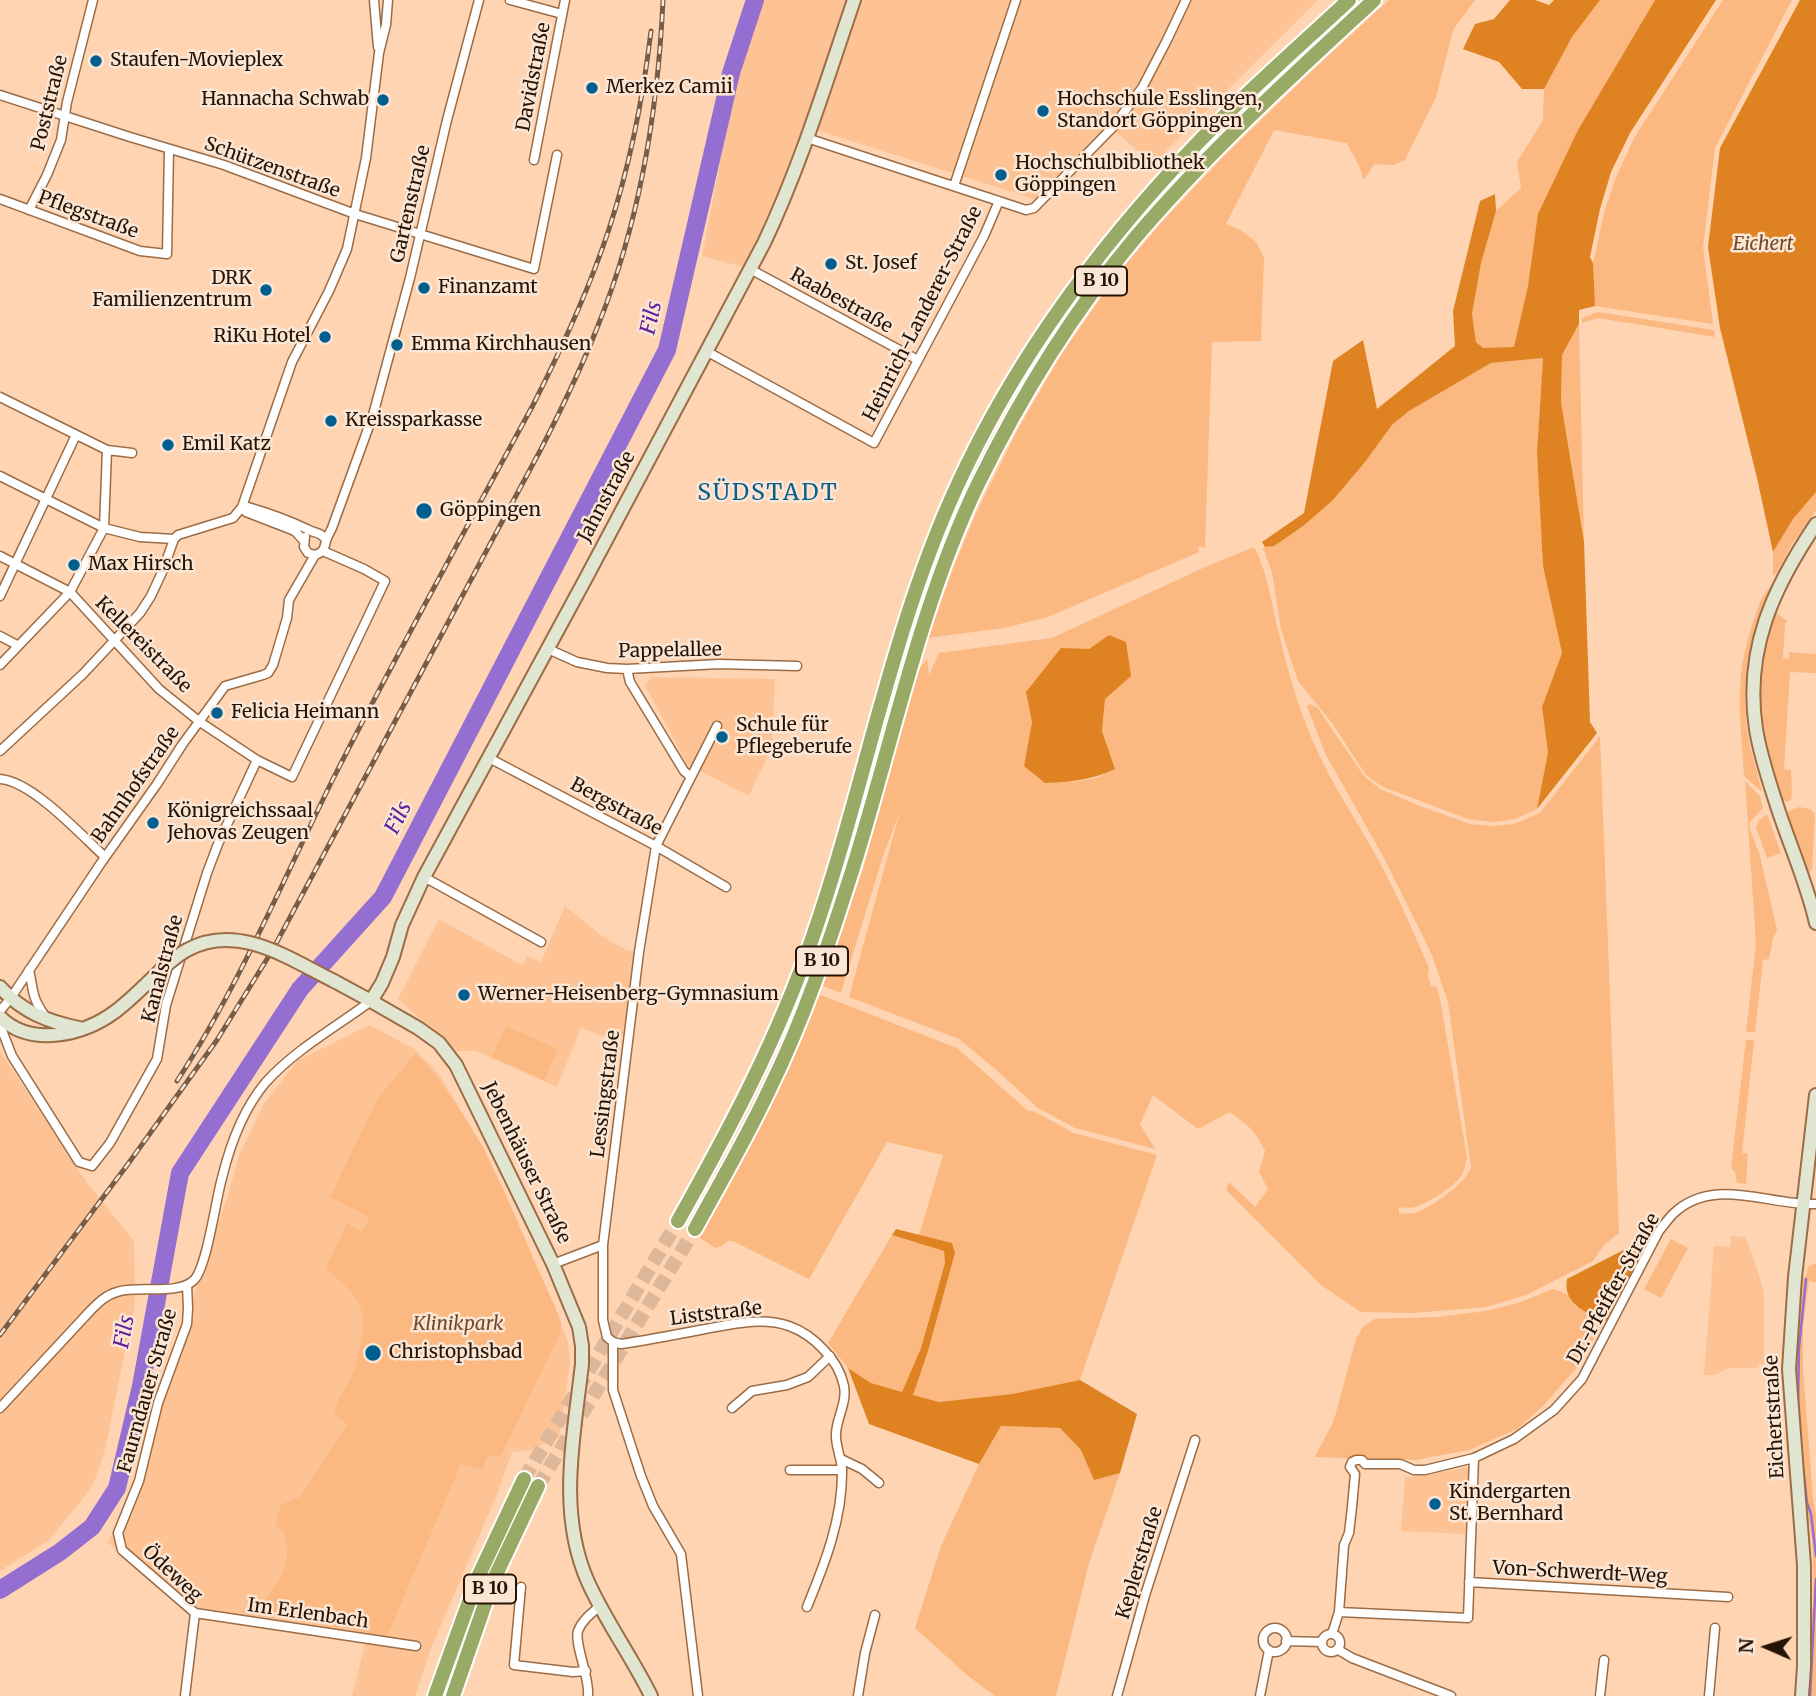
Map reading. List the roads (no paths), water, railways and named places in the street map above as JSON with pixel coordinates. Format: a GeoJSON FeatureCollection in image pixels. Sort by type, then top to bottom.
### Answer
{"type":"FeatureCollection","features":[{"type":"Feature","properties":{"kind":"highway","name":"B 10"},"geometry":{"type":"LineString","coordinates":[[678,1222],[754,1080],[789,1001],[812,940],[902,630],[933,543],[966,466],[1006,392],[1058,312],[1121,228],[1189,151],[1349,0]]}},
{"type":"Feature","properties":{"kind":"highway","name":"B 10"},"geometry":{"type":"LineString","coordinates":[[695,1229],[770,1089],[809,998],[854,864],[922,628],[955,537],[1026,394],[1072,321],[1135,239],[1203,162],[1374,0]]}},
{"type":"Feature","properties":{"kind":"highway","name":"B 10"},"geometry":{"type":"LineString","coordinates":[[435,1696],[478,1577],[524,1479]]}},
{"type":"Feature","properties":{"kind":"highway","name":"B 10"},"geometry":{"type":"LineString","coordinates":[[453,1696],[493,1581],[538,1486]]}},
{"type":"Feature","properties":{"kind":"main road","name":"Jahnstraße"},"geometry":{"type":"LineString","coordinates":[[371,1000],[382,983],[402,925],[424,877],[548,649],[783,202],[854,0]]}},
{"type":"Feature","properties":{"kind":"main road"},"geometry":{"type":"LineString","coordinates":[[1816,524],[1782,582],[1764,622],[1756,659],[1754,701],[1761,755],[1806,884],[1816,923]]}},
{"type":"Feature","properties":{"kind":"main road","name":"Jebenhäuser Straße"},"geometry":{"type":"LineString","coordinates":[[0,1017],[9,1026],[31,1034],[52,1036],[98,1023],[185,951],[214,940],[239,940],[262,945],[371,1000],[439,1043],[456,1065],[553,1264],[579,1327],[582,1364],[570,1471],[574,1533],[587,1580],[653,1695]]}},
{"type":"Feature","properties":{"kind":"main road"},"geometry":{"type":"LineString","coordinates":[[0,988],[10,999],[48,1021],[81,1028]]}},
{"type":"Feature","properties":{"kind":"main road","name":"Eichertstraße"},"geometry":{"type":"LineString","coordinates":[[1802,1696],[1804,1565],[1789,1368],[1795,1277],[1810,1204],[1816,1095]]}},
{"type":"Feature","properties":{"kind":"street","name":"Poststraße"},"geometry":{"type":"LineString","coordinates":[[30,210],[61,140],[78,56],[93,0]]}},
{"type":"Feature","properties":{"kind":"street"},"geometry":{"type":"LineString","coordinates":[[374,0],[379,53]]}},
{"type":"Feature","properties":{"kind":"street"},"geometry":{"type":"LineString","coordinates":[[0,751],[83,674],[140,613],[163,570],[174,539],[178,535],[233,518],[242,507],[292,362],[347,249],[366,158],[388,0]]}},
{"type":"Feature","properties":{"kind":"street","name":"Gartenstraße"},"geometry":{"type":"LineString","coordinates":[[326,540],[373,415],[479,0]]}},
{"type":"Feature","properties":{"kind":"street"},"geometry":{"type":"LineString","coordinates":[[510,0],[562,14]]}},
{"type":"Feature","properties":{"kind":"street","name":"Davidstraße"},"geometry":{"type":"LineString","coordinates":[[534,160],[565,0]]}},
{"type":"Feature","properties":{"kind":"street"},"geometry":{"type":"LineString","coordinates":[[954,186],[1016,0]]}},
{"type":"Feature","properties":{"kind":"street","name":"Heinrich-Landerer-Straße"},"geometry":{"type":"LineString","coordinates":[[706,351],[874,443],[984,236],[999,201],[1026,210],[1034,208],[1111,130],[1142,88],[1186,0]]}},
{"type":"Feature","properties":{"kind":"street","name":"Schützenstraße"},"geometry":{"type":"LineString","coordinates":[[0,94],[249,173],[355,214],[534,269],[556,155]]}},
{"type":"Feature","properties":{"kind":"street"},"geometry":{"type":"LineString","coordinates":[[807,138],[999,201]]}},
{"type":"Feature","properties":{"kind":"street","name":"Pflegstraße"},"geometry":{"type":"LineString","coordinates":[[0,199],[140,251],[167,254],[169,149]]}},
{"type":"Feature","properties":{"kind":"street","name":"Raabestraße"},"geometry":{"type":"LineString","coordinates":[[750,269],[918,360]]}},
{"type":"Feature","properties":{"kind":"street"},"geometry":{"type":"LineString","coordinates":[[0,397],[107,450],[132,453]]}},
{"type":"Feature","properties":{"kind":"street"},"geometry":{"type":"LineString","coordinates":[[0,597],[76,435]]}},
{"type":"Feature","properties":{"kind":"street"},"geometry":{"type":"LineString","coordinates":[[0,664],[70,592],[104,528],[107,450]]}},
{"type":"Feature","properties":{"kind":"street"},"geometry":{"type":"LineString","coordinates":[[0,476],[104,528],[139,537],[174,539]]}},
{"type":"Feature","properties":{"kind":"street"},"geometry":{"type":"LineString","coordinates":[[242,507],[283,518],[312,532],[319,532],[326,540],[323,551],[314,555],[305,550],[303,540],[296,533],[246,512],[242,507]]}},
{"type":"Feature","properties":{"kind":"street"},"geometry":{"type":"LineString","coordinates":[[303,540],[312,532]]}},
{"type":"Feature","properties":{"kind":"street","name":"Kellereistraße"},"geometry":{"type":"LineString","coordinates":[[0,556],[70,592],[159,689],[200,722],[257,760],[292,777],[385,581],[323,551]]}},
{"type":"Feature","properties":{"kind":"street","name":"Bahnhofstraße"},"geometry":{"type":"LineString","coordinates":[[0,1011],[225,686],[268,673],[273,665],[287,618],[289,600],[314,555]]}},
{"type":"Feature","properties":{"kind":"street"},"geometry":{"type":"LineString","coordinates":[[0,636],[17,645]]}},
{"type":"Feature","properties":{"kind":"street","name":"Pappelallee"},"geometry":{"type":"LineString","coordinates":[[548,649],[577,662],[600,667],[719,664],[797,666]]}},
{"type":"Feature","properties":{"kind":"street"},"geometry":{"type":"LineString","coordinates":[[627,668],[630,681],[684,771],[691,777]]}},
{"type":"Feature","properties":{"kind":"street","name":"Lessingstraße"},"geometry":{"type":"LineString","coordinates":[[698,1696],[681,1554],[641,1476],[613,1390],[613,1342],[607,1337],[604,1320],[603,1245],[639,952],[656,846],[717,726]]}},
{"type":"Feature","properties":{"kind":"street","name":"Bergstraße"},"geometry":{"type":"LineString","coordinates":[[489,758],[656,846],[726,887]]}},
{"type":"Feature","properties":{"kind":"street","name":"Kanalstraße"},"geometry":{"type":"LineString","coordinates":[[0,1025],[12,1056],[79,1163],[92,1166],[110,1143],[157,1059],[166,1005],[207,873],[257,760]]}},
{"type":"Feature","properties":{"kind":"street"},"geometry":{"type":"LineString","coordinates":[[0,779],[9,779],[33,792],[105,857]]}},
{"type":"Feature","properties":{"kind":"street"},"geometry":{"type":"LineString","coordinates":[[424,877],[541,942]]}},
{"type":"Feature","properties":{"kind":"street"},"geometry":{"type":"LineString","coordinates":[[29,970],[36,1004],[48,1021]]}},
{"type":"Feature","properties":{"kind":"street","name":"Faurndauer Straße"},"geometry":{"type":"LineString","coordinates":[[122,1521],[139,1481],[158,1403],[187,1324],[187,1284],[195,1279],[201,1266],[222,1177],[239,1128],[264,1084],[291,1058],[371,1000]]}},
{"type":"Feature","properties":{"kind":"street","name":"Dr.-Pfeiffer-Straße"},"geometry":{"type":"LineString","coordinates":[[1332,1634],[1339,1612],[1344,1545],[1349,1533],[1355,1474],[1350,1467],[1352,1462],[1362,1460],[1365,1464],[1400,1465],[1414,1470],[1425,1470],[1474,1458],[1514,1440],[1554,1410],[1582,1379],[1659,1231],[1674,1213],[1700,1198],[1714,1194],[1810,1204]]}},
{"type":"Feature","properties":{"kind":"street"},"geometry":{"type":"LineString","coordinates":[[553,1264],[603,1245]]}},
{"type":"Feature","properties":{"kind":"street"},"geometry":{"type":"LineString","coordinates":[[0,1408],[105,1297],[118,1291],[172,1288],[187,1284]]}},
{"type":"Feature","properties":{"kind":"street","name":"Liststraße"},"geometry":{"type":"LineString","coordinates":[[613,1342],[621,1344],[746,1322],[768,1322],[789,1326],[813,1337],[830,1356],[840,1371],[844,1386],[844,1403],[835,1436],[842,1470],[838,1512],[831,1545],[807,1607]]}},
{"type":"Feature","properties":{"kind":"street"},"geometry":{"type":"LineString","coordinates":[[732,1408],[752,1391],[787,1385],[808,1377],[830,1356]]}},
{"type":"Feature","properties":{"kind":"street","name":"Keplerstraße"},"geometry":{"type":"LineString","coordinates":[[1116,1696],[1195,1440]]}},
{"type":"Feature","properties":{"kind":"street"},"geometry":{"type":"LineString","coordinates":[[1469,1582],[1474,1458]]}},
{"type":"Feature","properties":{"kind":"street"},"geometry":{"type":"LineString","coordinates":[[841,1459],[862,1469],[879,1483]]}},
{"type":"Feature","properties":{"kind":"street"},"geometry":{"type":"LineString","coordinates":[[790,1470],[842,1470]]}},
{"type":"Feature","properties":{"kind":"street","name":"Ödeweg"},"geometry":{"type":"LineString","coordinates":[[122,1521],[118,1533],[122,1550],[195,1613],[185,1696]]}},
{"type":"Feature","properties":{"kind":"street","name":"Von-Schwerdt-Weg"},"geometry":{"type":"LineString","coordinates":[[1339,1612],[1468,1618],[1469,1582],[1728,1597]]}},
{"type":"Feature","properties":{"kind":"street"},"geometry":{"type":"LineString","coordinates":[[521,1587],[514,1665],[586,1671]]}},
{"type":"Feature","properties":{"kind":"street"},"geometry":{"type":"LineString","coordinates":[[588,1696],[578,1633],[585,1620],[600,1606]]}},
{"type":"Feature","properties":{"kind":"street","name":"Im Erlenbach"},"geometry":{"type":"LineString","coordinates":[[195,1613],[416,1646]]}},
{"type":"Feature","properties":{"kind":"street"},"geometry":{"type":"LineString","coordinates":[[858,1696],[875,1615]]}},
{"type":"Feature","properties":{"kind":"street"},"geometry":{"type":"LineString","coordinates":[[1709,1696],[1716,1628]]}},
{"type":"Feature","properties":{"kind":"street"},"geometry":{"type":"LineString","coordinates":[[1270,1629],[1278,1629],[1284,1633],[1286,1640],[1283,1648],[1276,1651],[1269,1650],[1264,1645],[1263,1637],[1270,1629]]}},
{"type":"Feature","properties":{"kind":"street"},"geometry":{"type":"LineString","coordinates":[[1332,1634],[1340,1642],[1332,1652],[1323,1647],[1322,1642],[1332,1634]]}},
{"type":"Feature","properties":{"kind":"street"},"geometry":{"type":"LineString","coordinates":[[1286,1640],[1322,1642]]}},
{"type":"Feature","properties":{"kind":"street"},"geometry":{"type":"LineString","coordinates":[[1337,1649],[1352,1658],[1451,1696]]}},
{"type":"Feature","properties":{"kind":"street"},"geometry":{"type":"LineString","coordinates":[[1260,1696],[1269,1650]]}},
{"type":"Feature","properties":{"kind":"street"},"geometry":{"type":"LineString","coordinates":[[1600,1696],[1604,1660]]}},
{"type":"Feature","properties":{"kind":"waterway","name":"Fils"},"geometry":{"type":"LineString","coordinates":[[0,1590],[60,1552],[92,1527],[117,1488],[141,1386],[180,1173],[300,989],[383,897],[667,350],[731,73],[755,0]]}},
{"type":"Feature","properties":{"kind":"waterway"},"geometry":{"type":"LineString","coordinates":[[1801,1440],[1798,1403],[1799,1348],[1806,1279]]}},
{"type":"Feature","properties":{"kind":"waterway"},"geometry":{"type":"LineString","coordinates":[[1801,1450],[1816,1556]]}},
{"type":"Feature","properties":{"kind":"waterway"},"geometry":{"type":"LineString","coordinates":[[1810,1696],[1816,1579]]}},
{"type":"Feature","properties":{"kind":"tunnel"},"geometry":{"type":"LineString","coordinates":[[524,1479],[678,1221]]}},
{"type":"Feature","properties":{"kind":"tunnel"},"geometry":{"type":"LineString","coordinates":[[538,1486],[695,1229]]}},
{"type":"Feature","properties":{"kind":"railway"},"geometry":{"type":"LineString","coordinates":[[0,1335],[217,1040],[272,951],[557,418],[599,323],[626,245],[651,124],[663,0]]}},
{"type":"Feature","properties":{"kind":"railway"},"geometry":{"type":"LineString","coordinates":[[177,1081],[260,932],[357,732],[533,405],[565,340],[593,274],[617,205],[635,131],[651,31]]}},
{"type":"Feature","properties":{"kind":"place","name":"Staufen-Movieplex"},"geometry":{"type":"Point","coordinates":[96,61]}},
{"type":"Feature","properties":{"kind":"place","name":"Merkez Camii"},"geometry":{"type":"Point","coordinates":[592,88]}},
{"type":"Feature","properties":{"kind":"place","name":"Hannacha Schwab"},"geometry":{"type":"Point","coordinates":[383,100]}},
{"type":"Feature","properties":{"kind":"place","name":"Hochschule Esslingen, Standort Göppingen"},"geometry":{"type":"Point","coordinates":[1043,111]}},
{"type":"Feature","properties":{"kind":"place","name":"Hochschulbibliothek Göppingen"},"geometry":{"type":"Point","coordinates":[1001,175]}},
{"type":"Feature","properties":{"kind":"place","name":"St. Josef"},"geometry":{"type":"Point","coordinates":[831,264]}},
{"type":"Feature","properties":{"kind":"place","name":"Finanzamt"},"geometry":{"type":"Point","coordinates":[424,288]}},
{"type":"Feature","properties":{"kind":"place","name":"DRK Familienzentrum"},"geometry":{"type":"Point","coordinates":[266,290]}},
{"type":"Feature","properties":{"kind":"place","name":"RiKu Hotel"},"geometry":{"type":"Point","coordinates":[325,337]}},
{"type":"Feature","properties":{"kind":"place","name":"Emma Kirchhausen"},"geometry":{"type":"Point","coordinates":[397,345]}},
{"type":"Feature","properties":{"kind":"place","name":"Kreissparkasse"},"geometry":{"type":"Point","coordinates":[331,421]}},
{"type":"Feature","properties":{"kind":"place","name":"Emil Katz"},"geometry":{"type":"Point","coordinates":[168,445]}},
{"type":"Feature","properties":{"kind":"place","name":"Göppingen"},"geometry":{"type":"Point","coordinates":[424,511]}},
{"type":"Feature","properties":{"kind":"place","name":"Max Hirsch"},"geometry":{"type":"Point","coordinates":[74,565]}},
{"type":"Feature","properties":{"kind":"place","name":"Felicia Heimann"},"geometry":{"type":"Point","coordinates":[217,713]}},
{"type":"Feature","properties":{"kind":"place","name":"Schule für Pflegeberufe"},"geometry":{"type":"Point","coordinates":[722,737]}},
{"type":"Feature","properties":{"kind":"place","name":"Königreichssaal Jehovas Zeugen"},"geometry":{"type":"Point","coordinates":[153,823]}},
{"type":"Feature","properties":{"kind":"place","name":"Werner-Heisenberg-Gymnasium"},"geometry":{"type":"Point","coordinates":[464,995]}},
{"type":"Feature","properties":{"kind":"place","name":"Christophsbad"},"geometry":{"type":"Point","coordinates":[373,1353]}},
{"type":"Feature","properties":{"kind":"place","name":"Kindergarten St. Bernhard"},"geometry":{"type":"Point","coordinates":[1435,1504]}},
{"type":"Feature","properties":{"kind":"district","name":"SÜDSTADT"},"geometry":{"type":"Point","coordinates":[768,493]}},
{"type":"Feature","properties":{"kind":"park label","name":"Eichert"},"geometry":{"type":"Point","coordinates":[1763,245]}},
{"type":"Feature","properties":{"kind":"park label","name":"Klinikpark"},"geometry":{"type":"Point","coordinates":[458,1325]}}]}
